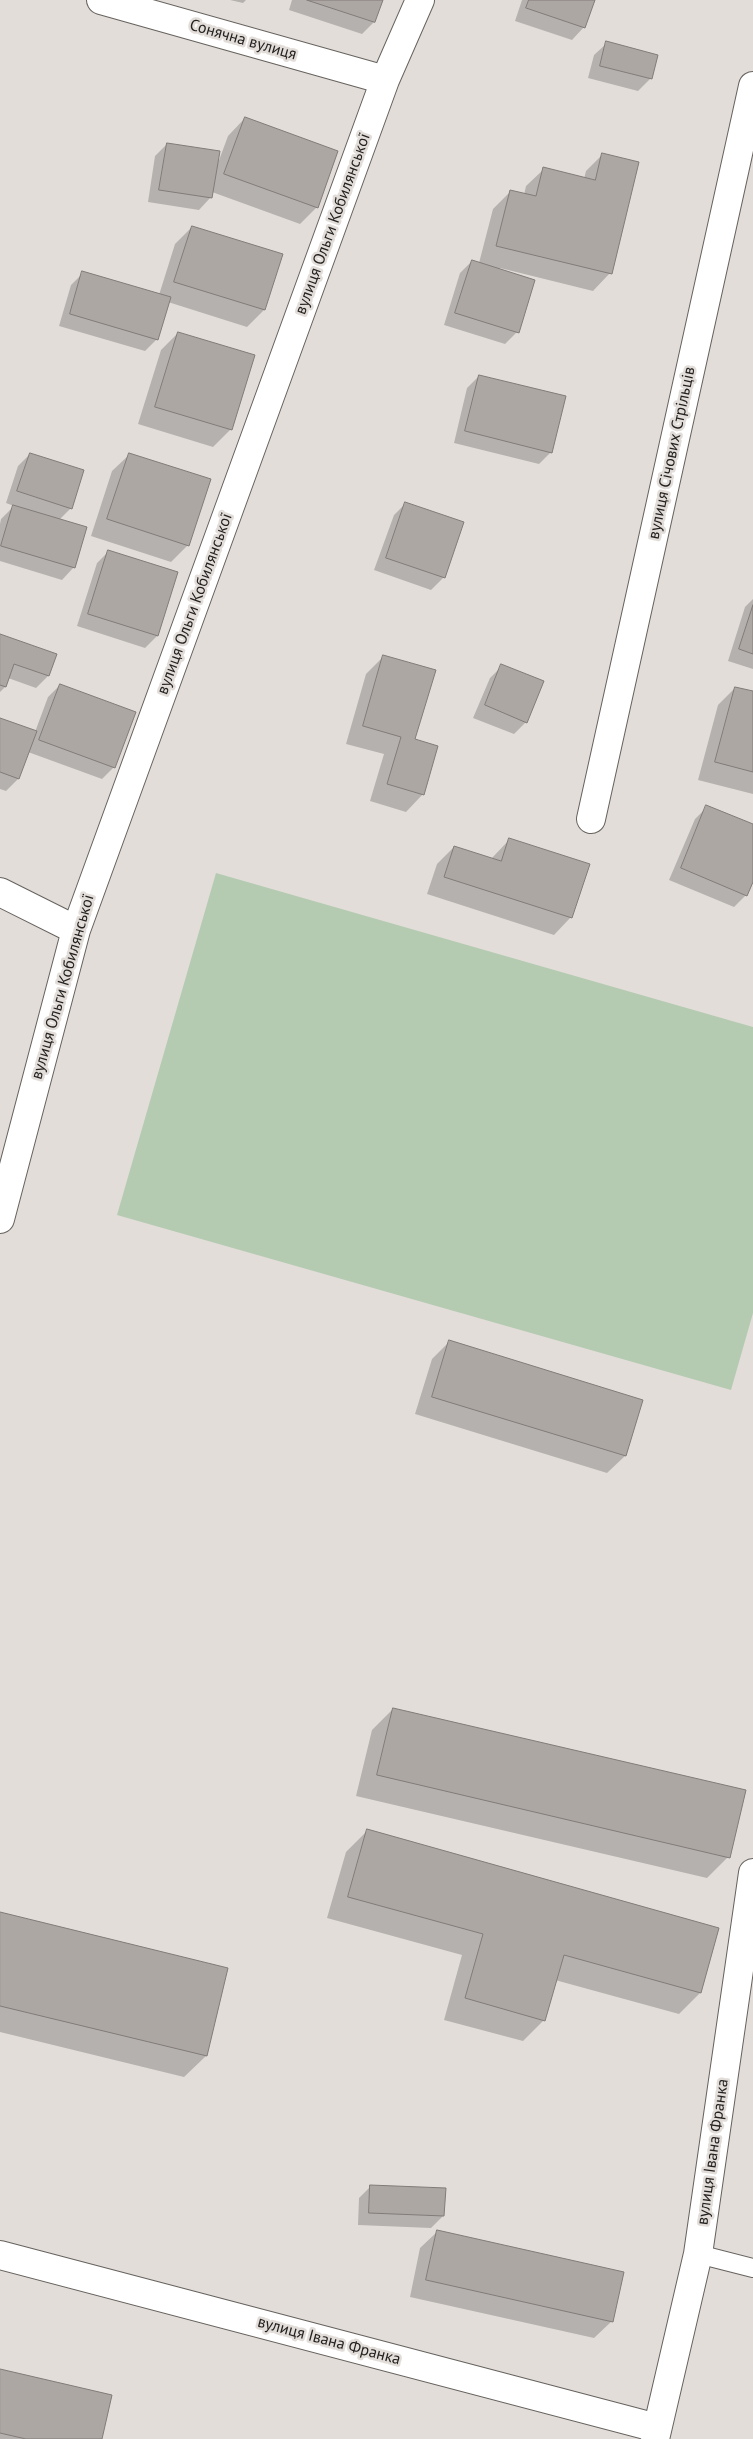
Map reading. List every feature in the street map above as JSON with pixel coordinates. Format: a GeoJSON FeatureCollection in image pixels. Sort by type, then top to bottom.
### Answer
{"type":"FeatureCollection","features":[{"type":"Feature","properties":{"kind":"street","name":"Сонячна вулиця"},"geometry":{"type":"LineString","coordinates":[[102,0],[386,80]]}},
{"type":"Feature","properties":{"kind":"street","name":"вулиця Ольги Кобилянської"},"geometry":{"type":"LineString","coordinates":[[0,1219],[76,930],[386,80],[420,0]]}},
{"type":"Feature","properties":{"kind":"street","name":"вулиця Січових Стрільців"},"geometry":{"type":"LineString","coordinates":[[591,819],[753,86]]}},
{"type":"Feature","properties":{"kind":"street"},"geometry":{"type":"LineString","coordinates":[[0,892],[76,930]]}},
{"type":"Feature","properties":{"kind":"street","name":"вулиця Івана Франка"},"geometry":{"type":"LineString","coordinates":[[0,2254],[656,2434],[698,2254],[753,1872]]}},
{"type":"Feature","properties":{"kind":"lane"},"geometry":{"type":"LineString","coordinates":[[698,2254],[753,2268]]}},
{"type":"Feature","properties":{"kind":"green space"},"geometry":{"type":"Polygon","coordinates":[[[216,873],[753,1027],[753,1313],[731,1390],[117,1215],[216,873]]]}},
{"type":"Feature","properties":{"kind":"building"},"geometry":{"type":"Polygon","coordinates":[[[307,0],[383,0],[375,22],[307,0]]]}},
{"type":"Feature","properties":{"kind":"building"},"geometry":{"type":"Polygon","coordinates":[[[529,0],[595,0],[585,28],[526,8],[529,0]]]}},
{"type":"Feature","properties":{"kind":"building"},"geometry":{"type":"Polygon","coordinates":[[[606,41],[658,55],[652,79],[600,66],[606,41]]]}},
{"type":"Feature","properties":{"kind":"building"},"geometry":{"type":"Polygon","coordinates":[[[245,117],[338,151],[318,208],[224,174],[245,117]]]}},
{"type":"Feature","properties":{"kind":"building"},"geometry":{"type":"Polygon","coordinates":[[[167,143],[220,151],[212,198],[159,190],[167,143]]]}},
{"type":"Feature","properties":{"kind":"building"},"geometry":{"type":"Polygon","coordinates":[[[602,153],[639,162],[612,274],[496,246],[510,190],[536,196],[543,167],[595,180],[602,153]]]}},
{"type":"Feature","properties":{"kind":"building"},"geometry":{"type":"Polygon","coordinates":[[[192,226],[283,254],[265,310],[174,282],[192,226]]]}},
{"type":"Feature","properties":{"kind":"building"},"geometry":{"type":"Polygon","coordinates":[[[472,260],[535,280],[519,333],[455,313],[472,260]]]}},
{"type":"Feature","properties":{"kind":"building"},"geometry":{"type":"Polygon","coordinates":[[[82,271],[171,297],[158,340],[70,314],[82,271]]]}},
{"type":"Feature","properties":{"kind":"building"},"geometry":{"type":"Polygon","coordinates":[[[178,332],[255,355],[232,430],[155,407],[178,332]]]}},
{"type":"Feature","properties":{"kind":"building"},"geometry":{"type":"Polygon","coordinates":[[[479,375],[566,396],[552,453],[465,431],[479,375]]]}},
{"type":"Feature","properties":{"kind":"building"},"geometry":{"type":"Polygon","coordinates":[[[30,453],[84,470],[72,509],[17,491],[30,453]]]}},
{"type":"Feature","properties":{"kind":"building"},"geometry":{"type":"Polygon","coordinates":[[[129,453],[211,479],[189,546],[107,519],[129,453]]]}},
{"type":"Feature","properties":{"kind":"building"},"geometry":{"type":"Polygon","coordinates":[[[405,502],[464,522],[445,578],[386,558],[405,502]]]}},
{"type":"Feature","properties":{"kind":"building"},"geometry":{"type":"Polygon","coordinates":[[[13,505],[87,527],[75,568],[1,546],[13,505]]]}},
{"type":"Feature","properties":{"kind":"building"},"geometry":{"type":"Polygon","coordinates":[[[108,550],[178,572],[158,636],[88,614],[108,550]]]}},
{"type":"Feature","properties":{"kind":"building"},"geometry":{"type":"Polygon","coordinates":[[[753,605],[753,654],[739,649],[753,605]]]}},
{"type":"Feature","properties":{"kind":"building"},"geometry":{"type":"Polygon","coordinates":[[[0,634],[57,654],[49,676],[14,664],[6,687],[0,685],[0,634]]]}},
{"type":"Feature","properties":{"kind":"building"},"geometry":{"type":"Polygon","coordinates":[[[383,655],[436,670],[415,739],[438,746],[424,795],[387,784],[401,737],[363,726],[383,655]]]}},
{"type":"Feature","properties":{"kind":"building"},"geometry":{"type":"Polygon","coordinates":[[[501,664],[544,681],[527,723],[485,705],[501,664]]]}},
{"type":"Feature","properties":{"kind":"building"},"geometry":{"type":"Polygon","coordinates":[[[60,684],[136,712],[115,768],[39,740],[60,684]]]}},
{"type":"Feature","properties":{"kind":"building"},"geometry":{"type":"Polygon","coordinates":[[[735,687],[753,691],[753,772],[715,762],[735,687]]]}},
{"type":"Feature","properties":{"kind":"building"},"geometry":{"type":"Polygon","coordinates":[[[0,718],[37,731],[19,779],[0,772],[0,718]]]}},
{"type":"Feature","properties":{"kind":"building"},"geometry":{"type":"Polygon","coordinates":[[[706,805],[753,824],[753,882],[747,896],[681,868],[706,805]]]}},
{"type":"Feature","properties":{"kind":"building"},"geometry":{"type":"Polygon","coordinates":[[[509,838],[590,864],[572,918],[444,877],[454,846],[501,861],[509,838]]]}},
{"type":"Feature","properties":{"kind":"building"},"geometry":{"type":"Polygon","coordinates":[[[449,1340],[643,1400],[626,1456],[432,1397],[449,1340]]]}},
{"type":"Feature","properties":{"kind":"building"},"geometry":{"type":"Polygon","coordinates":[[[393,1708],[746,1790],[730,1858],[377,1775],[393,1708]]]}},
{"type":"Feature","properties":{"kind":"building"},"geometry":{"type":"Polygon","coordinates":[[[367,1829],[719,1928],[701,1993],[564,1955],[545,2021],[465,1998],[483,1934],[348,1897],[367,1829]]]}},
{"type":"Feature","properties":{"kind":"building"},"geometry":{"type":"Polygon","coordinates":[[[0,1912],[228,1968],[207,2056],[0,2006],[0,1912]]]}},
{"type":"Feature","properties":{"kind":"building"},"geometry":{"type":"Polygon","coordinates":[[[370,2185],[446,2188],[444,2216],[369,2213],[370,2185]]]}},
{"type":"Feature","properties":{"kind":"building"},"geometry":{"type":"Polygon","coordinates":[[[437,2230],[624,2272],[613,2322],[426,2280],[437,2230]]]}},
{"type":"Feature","properties":{"kind":"building"},"geometry":{"type":"Polygon","coordinates":[[[0,2369],[112,2395],[102,2439],[26,2439],[0,2433],[0,2369]]]}}]}
